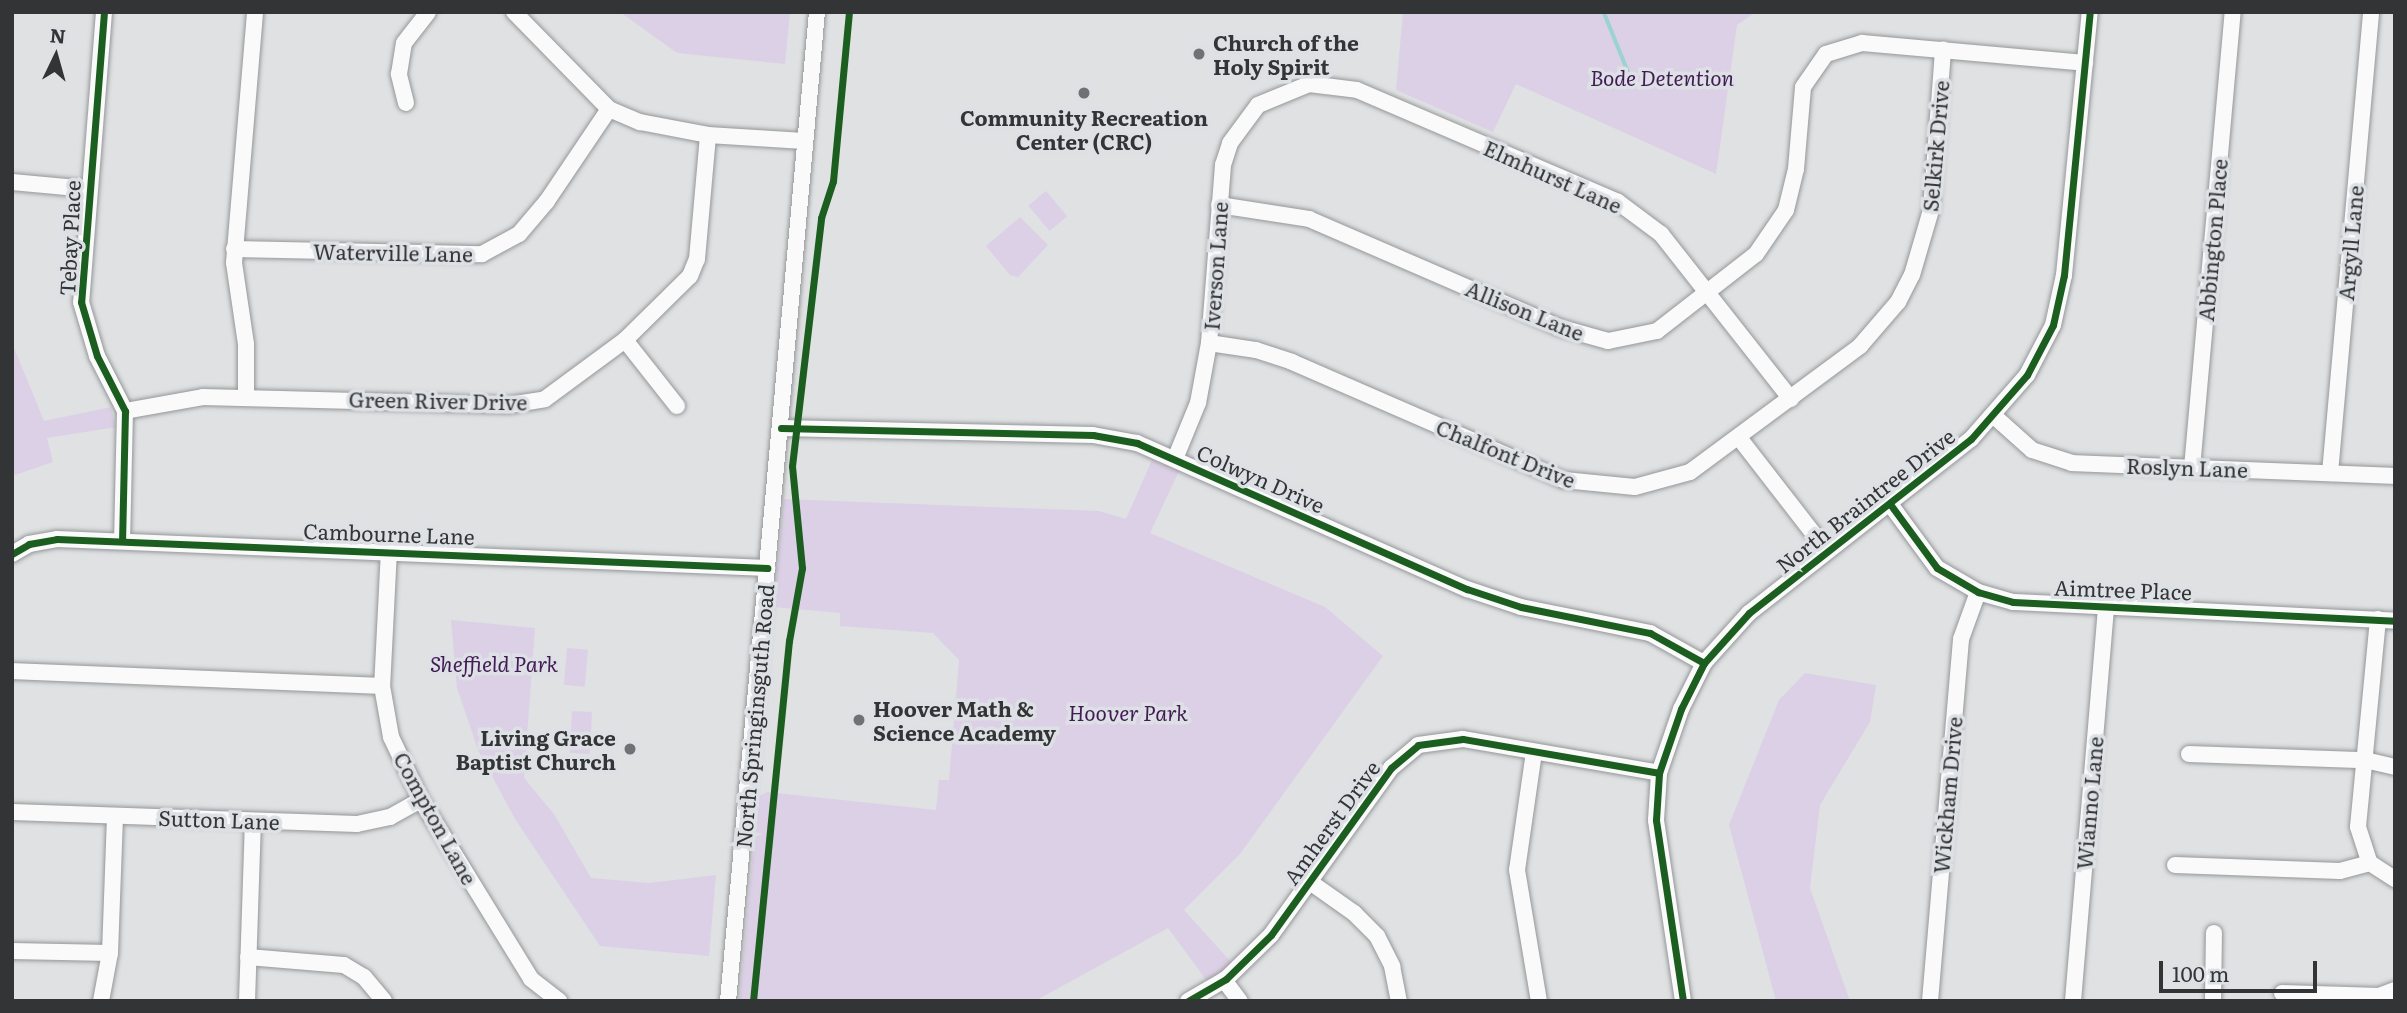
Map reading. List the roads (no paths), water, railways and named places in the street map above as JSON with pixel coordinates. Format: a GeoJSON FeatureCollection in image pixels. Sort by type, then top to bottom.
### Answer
{"type":"FeatureCollection","features":[{"type":"Feature","properties":{"kind":"street","name":"Tebay Place"},"geometry":{"type":"LineString","coordinates":[[104,12],[81,302],[97,356],[125,411],[122,541]]}},
{"type":"Feature","properties":{"kind":"street"},"geometry":{"type":"LineString","coordinates":[[246,396],[246,344],[234,249],[255,12]]}},
{"type":"Feature","properties":{"kind":"street"},"geometry":{"type":"LineString","coordinates":[[406,103],[399,74],[404,43],[428,12]]}},
{"type":"Feature","properties":{"kind":"street"},"geometry":{"type":"LineString","coordinates":[[514,12],[609,109],[640,122],[708,135],[804,141]]}},
{"type":"Feature","properties":{"kind":"street","name":"North Springinsguth Road"},"geometry":{"type":"LineString","coordinates":[[728,1001],[817,12]]}},
{"type":"Feature","properties":{"kind":"street","name":"North Braintree Drive"},"geometry":{"type":"LineString","coordinates":[[1683,1001],[1656,843],[1659,773],[1681,709],[1704,663],[1749,613],[1890,504],[1994,416],[2027,375],[2053,326],[2071,223],[2090,12]]}},
{"type":"Feature","properties":{"kind":"street","name":"Abbington Place"},"geometry":{"type":"LineString","coordinates":[[2192,468],[2233,12]]}},
{"type":"Feature","properties":{"kind":"street","name":"Argyll Lane"},"geometry":{"type":"LineString","coordinates":[[2330,473],[2371,12]]}},
{"type":"Feature","properties":{"kind":"street","name":"Allison Lane"},"geometry":{"type":"LineString","coordinates":[[1219,205],[1309,219],[1558,327],[1608,341],[1657,331],[1756,254],[1786,210],[1796,169],[1803,87],[1816,64],[1837,48],[1854,43],[2085,62]]}},
{"type":"Feature","properties":{"kind":"street","name":"Selkirk Drive"},"geometry":{"type":"LineString","coordinates":[[1791,399],[1880,326],[1912,275],[1931,210],[1943,49]]}},
{"type":"Feature","properties":{"kind":"street","name":"Elmhurst Lane"},"geometry":{"type":"LineString","coordinates":[[1282,92],[1322,83],[1349,87],[1618,202],[1661,234],[1710,292],[1791,399]]}},
{"type":"Feature","properties":{"kind":"street","name":"Iverson Lane"},"geometry":{"type":"LineString","coordinates":[[1175,459],[1198,403],[1209,343],[1223,165],[1237,129],[1258,105],[1282,92]]}},
{"type":"Feature","properties":{"kind":"street","name":"Waterville Lane"},"geometry":{"type":"LineString","coordinates":[[234,249],[482,254],[519,234],[547,201],[609,109]]}},
{"type":"Feature","properties":{"kind":"street","name":"Green River Drive"},"geometry":{"type":"LineString","coordinates":[[125,411],[188,398],[246,396],[529,404],[569,386],[677,292],[697,259],[708,135]]}},
{"type":"Feature","properties":{"kind":"street"},"geometry":{"type":"LineString","coordinates":[[12,182],[88,189]]}},
{"type":"Feature","properties":{"kind":"street"},"geometry":{"type":"LineString","coordinates":[[625,340],[677,406]]}},
{"type":"Feature","properties":{"kind":"street","name":"Chalfont Drive"},"geometry":{"type":"LineString","coordinates":[[1209,343],[1256,350],[1292,362],[1549,474],[1582,485],[1621,487],[1664,481],[1710,461],[1791,399]]}},
{"type":"Feature","properties":{"kind":"street","name":"Roslyn Lane"},"geometry":{"type":"LineString","coordinates":[[1994,416],[2032,450],[2059,461],[2395,476]]}},
{"type":"Feature","properties":{"kind":"street","name":"Colwyn Drive"},"geometry":{"type":"LineString","coordinates":[[780,428],[1093,435],[1137,443],[1467,589],[1521,607],[1650,633],[1704,663]]}},
{"type":"Feature","properties":{"kind":"street"},"geometry":{"type":"LineString","coordinates":[[1740,439],[1827,551]]}},
{"type":"Feature","properties":{"kind":"street","name":"Aimtree Place"},"geometry":{"type":"LineString","coordinates":[[1890,504],[1937,568],[1978,592],[2012,602],[2386,620]]}},
{"type":"Feature","properties":{"kind":"street","name":"Cambourne Lane"},"geometry":{"type":"LineString","coordinates":[[12,554],[45,540],[122,541],[389,550],[767,568]]}},
{"type":"Feature","properties":{"kind":"street","name":"Compton Lane"},"geometry":{"type":"LineString","coordinates":[[389,550],[382,686],[391,737],[421,800],[538,987],[559,1001]]}},
{"type":"Feature","properties":{"kind":"street","name":"Wickham Drive"},"geometry":{"type":"LineString","coordinates":[[1930,1001],[1961,639],[1978,592]]}},
{"type":"Feature","properties":{"kind":"street","name":"Wianno Lane"},"geometry":{"type":"LineString","coordinates":[[2073,1001],[2106,606]]}},
{"type":"Feature","properties":{"kind":"street"},"geometry":{"type":"LineString","coordinates":[[2386,620],[2358,827],[2370,863],[2395,879]]}},
{"type":"Feature","properties":{"kind":"street"},"geometry":{"type":"LineString","coordinates":[[12,671],[382,686]]}},
{"type":"Feature","properties":{"kind":"street","name":"Amherst Drive"},"geometry":{"type":"LineString","coordinates":[[1188,1001],[1224,980],[1271,935],[1391,768],[1418,745],[1463,739],[1659,773]]}},
{"type":"Feature","properties":{"kind":"street"},"geometry":{"type":"LineString","coordinates":[[1534,752],[1517,870],[1539,1001]]}},
{"type":"Feature","properties":{"kind":"street"},"geometry":{"type":"LineString","coordinates":[[2189,754],[2365,760],[2395,766]]}},
{"type":"Feature","properties":{"kind":"street","name":"Sutton Lane"},"geometry":{"type":"LineString","coordinates":[[12,812],[365,823],[390,817],[421,800]]}},
{"type":"Feature","properties":{"kind":"street"},"geometry":{"type":"LineString","coordinates":[[101,1001],[110,953],[115,816]]}},
{"type":"Feature","properties":{"kind":"street"},"geometry":{"type":"LineString","coordinates":[[247,1001],[253,821]]}},
{"type":"Feature","properties":{"kind":"street"},"geometry":{"type":"LineString","coordinates":[[2175,865],[2340,871],[2370,863]]}},
{"type":"Feature","properties":{"kind":"street"},"geometry":{"type":"LineString","coordinates":[[1310,882],[1360,918],[1377,936],[1392,966],[1399,1001]]}},
{"type":"Feature","properties":{"kind":"street"},"geometry":{"type":"LineString","coordinates":[[2213,1001],[2214,933]]}},
{"type":"Feature","properties":{"kind":"street"},"geometry":{"type":"LineString","coordinates":[[12,951],[110,953]]}},
{"type":"Feature","properties":{"kind":"street"},"geometry":{"type":"LineString","coordinates":[[248,957],[339,964],[364,977],[384,1001]]}},
{"type":"Feature","properties":{"kind":"street"},"geometry":{"type":"LineString","coordinates":[[1224,980],[1240,1001]]}},
{"type":"Feature","properties":{"kind":"street"},"geometry":{"type":"LineString","coordinates":[[2282,993],[2379,996],[2395,990]]}},
{"type":"Feature","properties":{"kind":"waterway"},"geometry":{"type":"LineString","coordinates":[[1604,12],[1634,86]]}},
{"type":"Feature","properties":{"kind":"place","name":"Church of the Holy Spirit"},"geometry":{"type":"Point","coordinates":[1199,54]}},
{"type":"Feature","properties":{"kind":"place","name":"Community Recreation Center (CRC)"},"geometry":{"type":"Point","coordinates":[1084,93]}},
{"type":"Feature","properties":{"kind":"place","name":"Hoover Math & Science Academy"},"geometry":{"type":"Point","coordinates":[859,720]}},
{"type":"Feature","properties":{"kind":"place","name":"Living Grace Baptist Church"},"geometry":{"type":"Point","coordinates":[630,749]}},
{"type":"Feature","properties":{"kind":"park label","name":"Bode Detention"},"geometry":{"type":"Point","coordinates":[1662,77]}},
{"type":"Feature","properties":{"kind":"park label","name":"Sheffield Park"},"geometry":{"type":"Point","coordinates":[494,663]}},
{"type":"Feature","properties":{"kind":"park label","name":"Hoover Park"},"geometry":{"type":"Point","coordinates":[1128,712]}}]}
